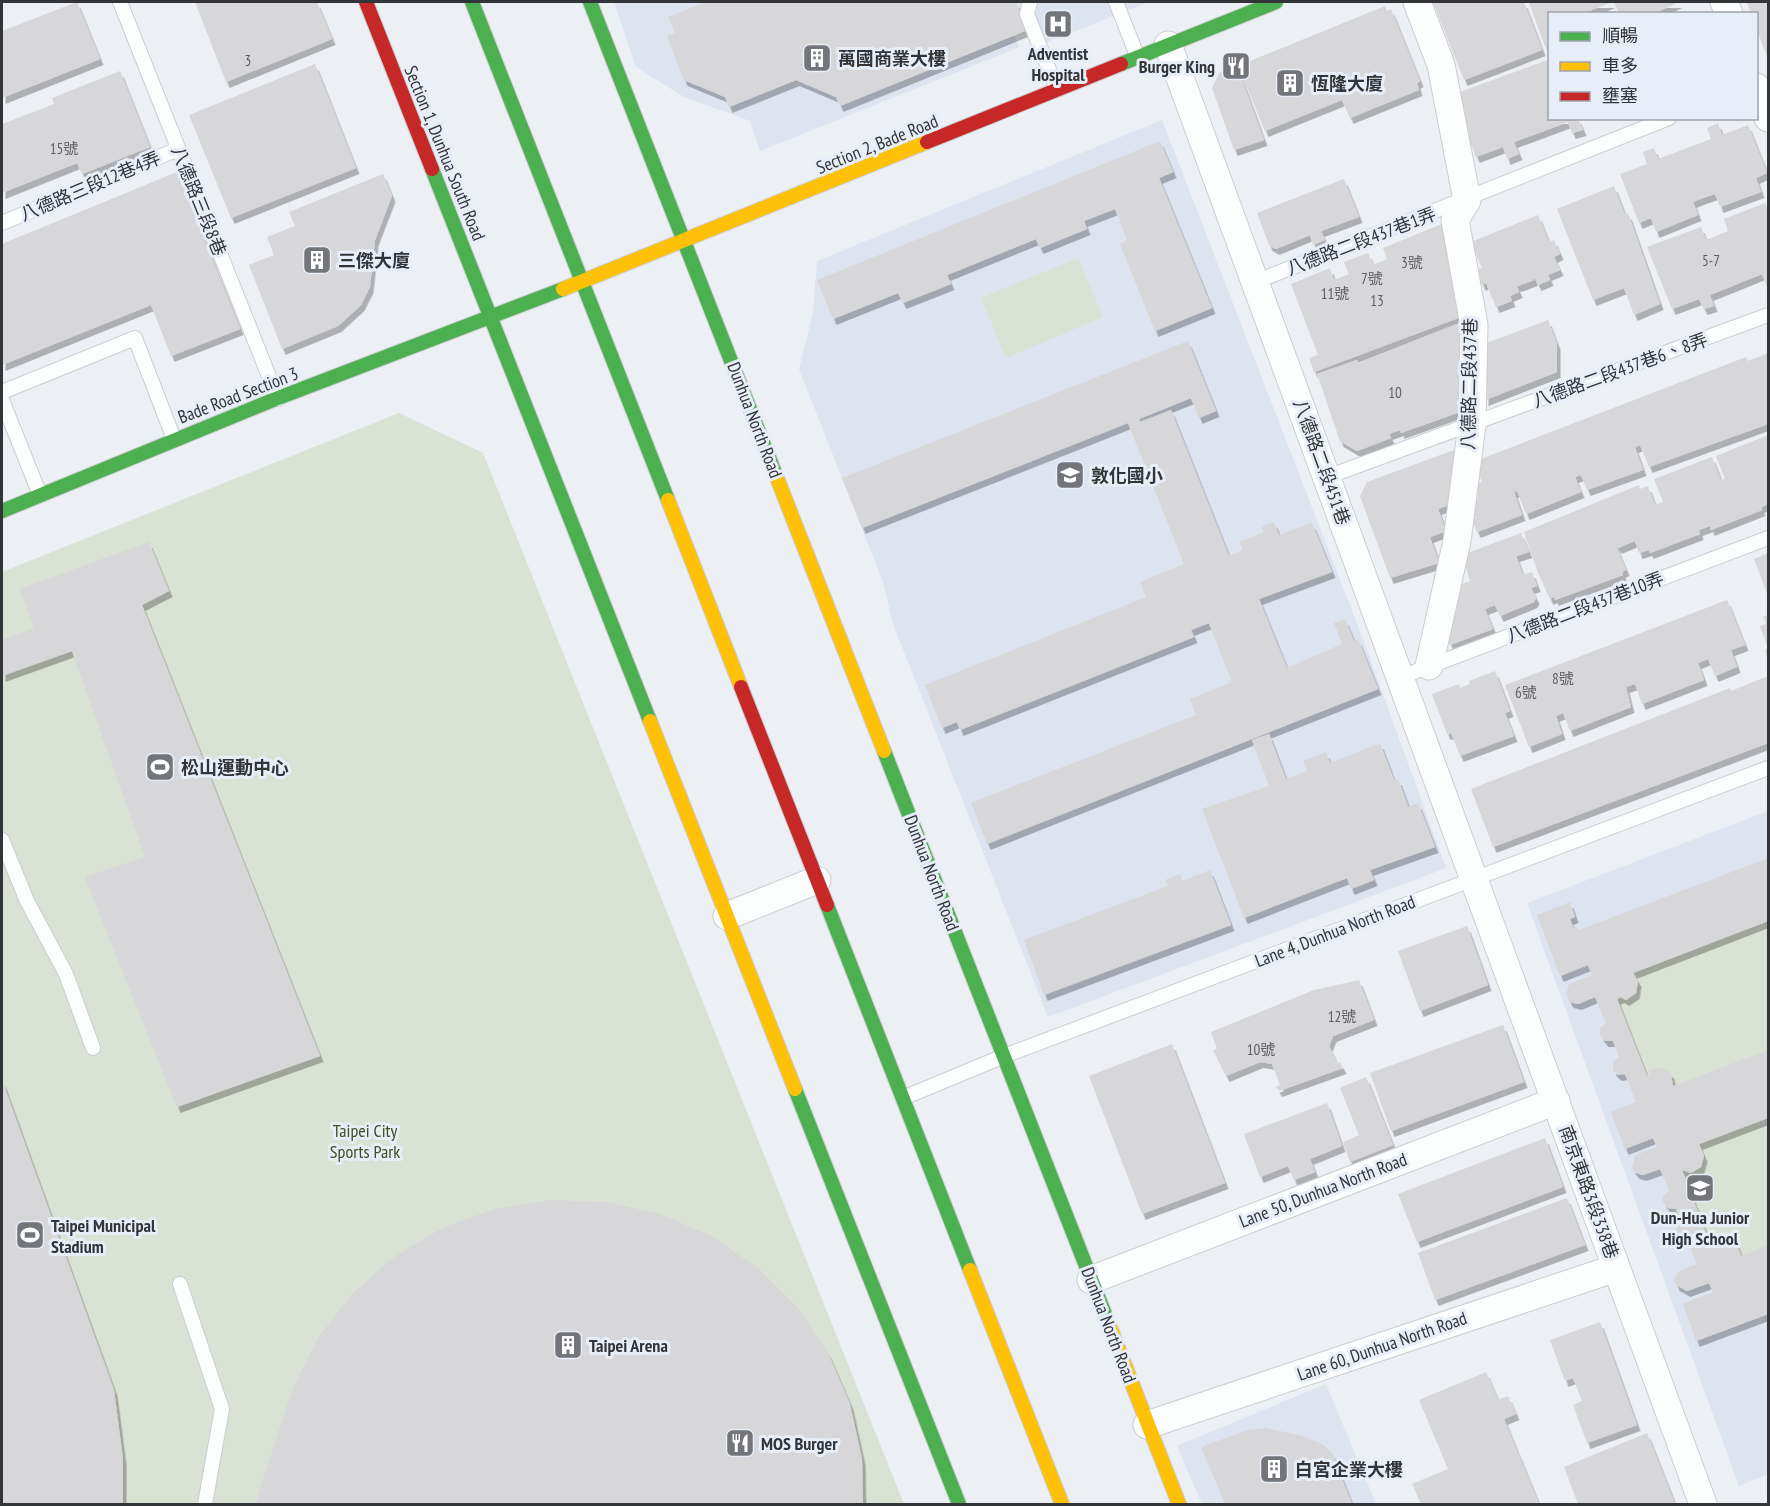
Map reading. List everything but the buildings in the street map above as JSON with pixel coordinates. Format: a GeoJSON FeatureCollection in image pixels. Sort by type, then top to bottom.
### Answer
{"type":"FeatureCollection","features":[{"type":"Feature","properties":{"kind":"main road","name":"Section 1, Dunhua South Road"},"geometry":{"type":"LineString","coordinates":[[366,2],[490,318]]}},
{"type":"Feature","properties":{"kind":"main road"},"geometry":{"type":"LineString","coordinates":[[472,2],[1062,1504]]}},
{"type":"Feature","properties":{"kind":"main road"},"geometry":{"type":"LineString","coordinates":[[590,2],[685,241]]}},
{"type":"Feature","properties":{"kind":"main road","name":"Section 2, Bade Road"},"geometry":{"type":"LineString","coordinates":[[490,318],[1276,2]]}},
{"type":"Feature","properties":{"kind":"main road","name":"Dunhua North Road"},"geometry":{"type":"LineString","coordinates":[[685,241],[1179,1504]]}},
{"type":"Feature","properties":{"kind":"main road","name":"Bade Road Section 3"},"geometry":{"type":"LineString","coordinates":[[2,511],[174,439],[490,318]]}},
{"type":"Feature","properties":{"kind":"main road"},"geometry":{"type":"LineString","coordinates":[[490,318],[959,1504]]}},
{"type":"Feature","properties":{"kind":"street"},"geometry":{"type":"LineString","coordinates":[[1417,2],[1441,65],[1467,200]]}},
{"type":"Feature","properties":{"kind":"street","name":"八德路二段451巷"},"geometry":{"type":"LineString","coordinates":[[1168,45],[1475,879]]}},
{"type":"Feature","properties":{"kind":"street"},"geometry":{"type":"LineString","coordinates":[[1758,92],[1768,118]]}},
{"type":"Feature","properties":{"kind":"street","name":"八德路二段437巷"},"geometry":{"type":"LineString","coordinates":[[1429,666],[1457,541],[1472,425],[1474,325],[1455,220],[1467,200]]}},
{"type":"Feature","properties":{"kind":"street","name":"南京東路3段338巷"},"geometry":{"type":"LineString","coordinates":[[1475,879],[1703,1504]]}},
{"type":"Feature","properties":{"kind":"street"},"geometry":{"type":"LineString","coordinates":[[727,916],[817,880]]}},
{"type":"Feature","properties":{"kind":"street","name":"Lane 50, Dunhua North Road"},"geometry":{"type":"LineString","coordinates":[[1091,1280],[1556,1101]]}},
{"type":"Feature","properties":{"kind":"street","name":"Lane 60, Dunhua North Road"},"geometry":{"type":"LineString","coordinates":[[1148,1425],[1616,1268]]}},
{"type":"Feature","properties":{"kind":"lane","name":"八德路三段8巷"},"geometry":{"type":"LineString","coordinates":[[120,2],[278,399]]}},
{"type":"Feature","properties":{"kind":"lane"},"geometry":{"type":"LineString","coordinates":[[1116,2],[1138,58]]}},
{"type":"Feature","properties":{"kind":"lane"},"geometry":{"type":"LineString","coordinates":[[1026,6],[1057,90]]}},
{"type":"Feature","properties":{"kind":"lane","name":"八德路二段437巷1弄"},"geometry":{"type":"LineString","coordinates":[[1255,282],[1467,200],[1664,120]]}},
{"type":"Feature","properties":{"kind":"lane","name":"八德路三段12巷4弄"},"geometry":{"type":"LineString","coordinates":[[2,224],[178,149]]}},
{"type":"Feature","properties":{"kind":"lane","name":"八德路二段437巷6、8弄"},"geometry":{"type":"LineString","coordinates":[[1328,477],[1768,315]]}},
{"type":"Feature","properties":{"kind":"lane"},"geometry":{"type":"LineString","coordinates":[[2,392],[135,338],[174,439]]}},
{"type":"Feature","properties":{"kind":"lane"},"geometry":{"type":"LineString","coordinates":[[2,400],[40,496]]}},
{"type":"Feature","properties":{"kind":"lane","name":"八德路二段437巷10弄"},"geometry":{"type":"LineString","coordinates":[[1401,677],[1768,538]]}},
{"type":"Feature","properties":{"kind":"lane","name":"Lane 4, Dunhua North Road"},"geometry":{"type":"LineString","coordinates":[[903,1098],[1004,1056],[1768,768]]}},
{"type":"Feature","properties":{"kind":"lane"},"geometry":{"type":"LineString","coordinates":[[2,840],[27,901],[66,974],[93,1048]]}},
{"type":"Feature","properties":{"kind":"lane"},"geometry":{"type":"LineString","coordinates":[[180,1284],[222,1408],[205,1504]]}},
{"type":"Feature","properties":{"kind":"shaded area","name":"萬國商業大樓"},"geometry":{"type":"Polygon","coordinates":[[[614,2],[1000,2],[1019,47],[760,151],[750,121],[684,97],[636,67],[614,2]]]}},
{"type":"Feature","properties":{"kind":"shaded area","name":"Adventist Hospital"},"geometry":{"type":"Polygon","coordinates":[[[1016,2],[1149,2],[1035,47],[1016,2]]]}},
{"type":"Feature","properties":{"kind":"shaded area","name":"敦化國小"},"geometry":{"type":"Polygon","coordinates":[[[1162,120],[1363,639],[1446,868],[1048,1017],[893,624],[883,582],[799,369],[813,313],[817,261],[1162,120]]]}},
{"type":"Feature","properties":{"kind":"shaded area","name":"Dun-Hua Junior High School"},"geometry":{"type":"Polygon","coordinates":[[[1768,811],[1768,1474],[1739,1486],[1527,903],[1768,811]]]}},
{"type":"Feature","properties":{"kind":"shaded area"},"geometry":{"type":"Polygon","coordinates":[[[1326,1384],[1376,1504],[1202,1504],[1177,1446],[1326,1384]]]}},
{"type":"Feature","properties":{"kind":"green space"},"geometry":{"type":"Polygon","coordinates":[[[1078,258],[1103,317],[1006,358],[981,298],[1078,258]]]}},
{"type":"Feature","properties":{"kind":"green space","name":"Taipei City Sports Park"},"geometry":{"type":"Polygon","coordinates":[[[399,413],[483,453],[904,1504],[2,1504],[2,572],[399,413]]]}},
{"type":"Feature","properties":{"kind":"green space"},"geometry":{"type":"Polygon","coordinates":[[[1767,922],[1768,1050],[1673,1086],[1671,1073],[1664,1068],[1652,1069],[1651,1075],[1647,1076],[1617,999],[1621,997],[1626,1000],[1636,993],[1638,981],[1633,973],[1767,922]]]}},
{"type":"Feature","properties":{"kind":"green space"},"geometry":{"type":"Polygon","coordinates":[[[1768,1118],[1768,1245],[1741,1256],[1736,1242],[1722,1238],[1712,1243],[1712,1248],[1682,1170],[1691,1173],[1701,1167],[1704,1156],[1699,1144],[1768,1118]]]}},
{"type":"Feature","properties":{"kind":"traffic: fast"},"geometry":{"type":"LineString","coordinates":[[472,2],[668,500]]}},
{"type":"Feature","properties":{"kind":"traffic: fast"},"geometry":{"type":"LineString","coordinates":[[590,2],[777,478]]}},
{"type":"Feature","properties":{"kind":"traffic: fast"},"geometry":{"type":"LineString","coordinates":[[1121,64],[1276,2]]}},
{"type":"Feature","properties":{"kind":"traffic: fast"},"geometry":{"type":"LineString","coordinates":[[432,169],[650,721]]}},
{"type":"Feature","properties":{"kind":"traffic: fast"},"geometry":{"type":"LineString","coordinates":[[2,511],[273,400],[563,289]]}},
{"type":"Feature","properties":{"kind":"traffic: fast"},"geometry":{"type":"LineString","coordinates":[[884,751],[1108,1322]]}},
{"type":"Feature","properties":{"kind":"traffic: fast"},"geometry":{"type":"LineString","coordinates":[[827,905],[970,1270]]}},
{"type":"Feature","properties":{"kind":"traffic: fast"},"geometry":{"type":"LineString","coordinates":[[795,1089],[959,1504]]}},
{"type":"Feature","properties":{"kind":"traffic: slow"},"geometry":{"type":"LineString","coordinates":[[563,289],[927,142]]}},
{"type":"Feature","properties":{"kind":"traffic: slow"},"geometry":{"type":"LineString","coordinates":[[777,478],[884,751]]}},
{"type":"Feature","properties":{"kind":"traffic: slow"},"geometry":{"type":"LineString","coordinates":[[668,500],[741,687]]}},
{"type":"Feature","properties":{"kind":"traffic: slow"},"geometry":{"type":"LineString","coordinates":[[650,721],[795,1089]]}},
{"type":"Feature","properties":{"kind":"traffic: slow"},"geometry":{"type":"LineString","coordinates":[[970,1270],[1062,1504]]}},
{"type":"Feature","properties":{"kind":"traffic: slow"},"geometry":{"type":"LineString","coordinates":[[1108,1322],[1179,1504]]}},
{"type":"Feature","properties":{"kind":"traffic: jam"},"geometry":{"type":"LineString","coordinates":[[366,2],[432,169]]}},
{"type":"Feature","properties":{"kind":"traffic: jam"},"geometry":{"type":"LineString","coordinates":[[927,142],[1121,64]]}},
{"type":"Feature","properties":{"kind":"traffic: jam"},"geometry":{"type":"LineString","coordinates":[[741,687],[827,905]]}},
{"type":"Feature","properties":{"kind":"place","name":"Adventist Hospital"},"geometry":{"type":"Point","coordinates":[1058,24]}},
{"type":"Feature","properties":{"kind":"place","name":"萬國商業大樓"},"geometry":{"type":"Point","coordinates":[817,58]}},
{"type":"Feature","properties":{"kind":"place","name":"Burger King"},"geometry":{"type":"Point","coordinates":[1236,66]}},
{"type":"Feature","properties":{"kind":"place","name":"恆隆大廈"},"geometry":{"type":"Point","coordinates":[1290,83]}},
{"type":"Feature","properties":{"kind":"place","name":"三傑大廈"},"geometry":{"type":"Point","coordinates":[317,260]}},
{"type":"Feature","properties":{"kind":"place","name":"敦化國小"},"geometry":{"type":"Point","coordinates":[1070,475]}},
{"type":"Feature","properties":{"kind":"place","name":"松山運動中心"},"geometry":{"type":"Point","coordinates":[160,767]}},
{"type":"Feature","properties":{"kind":"place","name":"Dun-Hua Junior High School"},"geometry":{"type":"Point","coordinates":[1700,1188]}},
{"type":"Feature","properties":{"kind":"place","name":"Taipei Municipal Stadium"},"geometry":{"type":"Point","coordinates":[30,1235]}},
{"type":"Feature","properties":{"kind":"place","name":"Taipei Arena"},"geometry":{"type":"Point","coordinates":[568,1345]}},
{"type":"Feature","properties":{"kind":"place","name":"MOS Burger"},"geometry":{"type":"Point","coordinates":[740,1443]}},
{"type":"Feature","properties":{"kind":"place","name":"白宮企業大樓"},"geometry":{"type":"Point","coordinates":[1274,1469]}}]}
